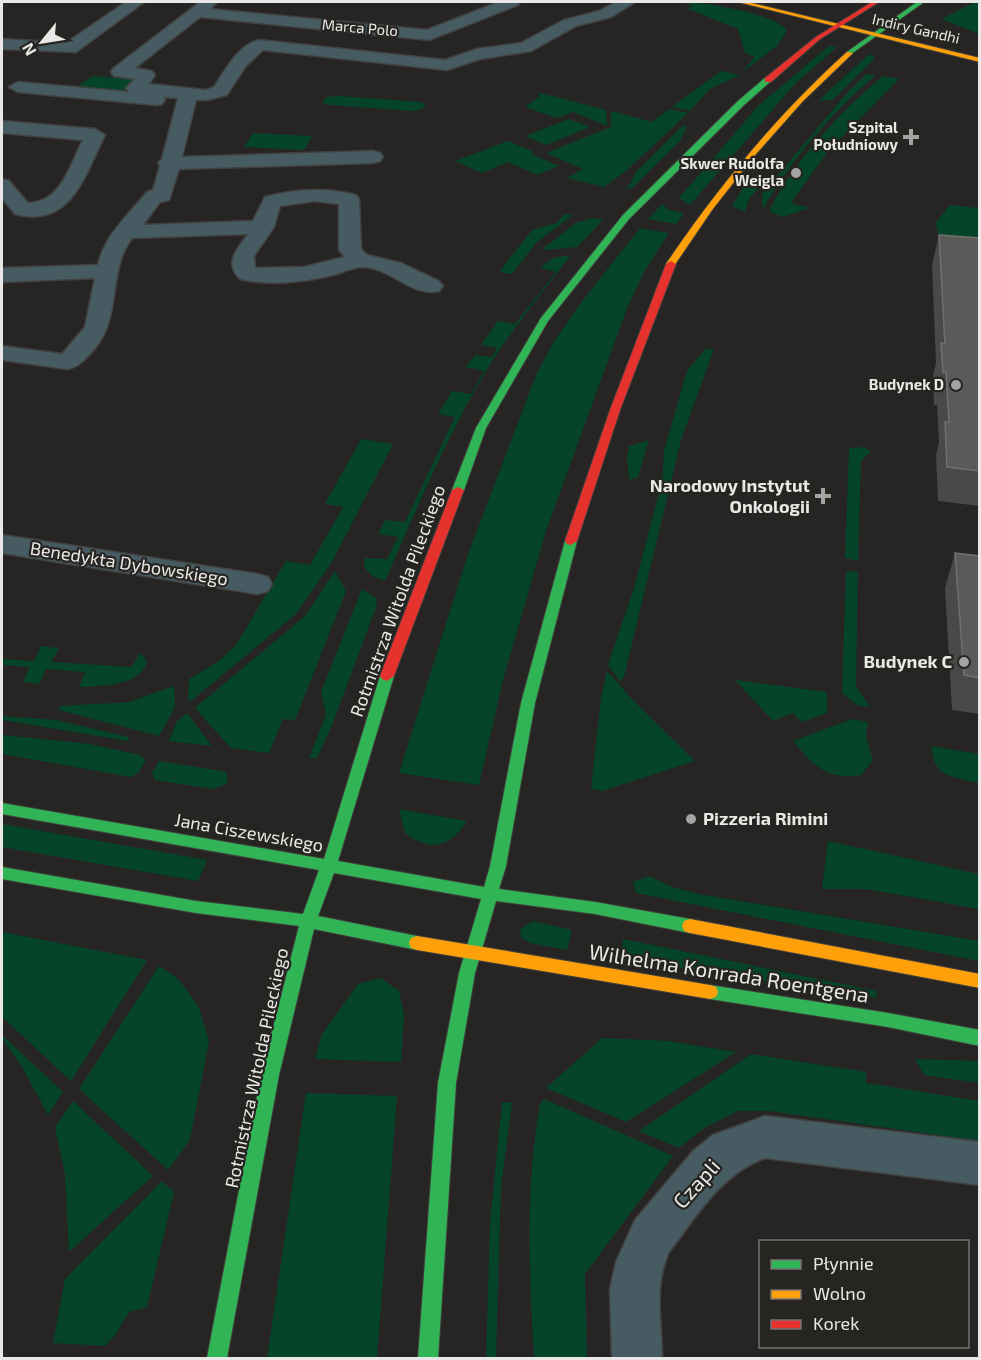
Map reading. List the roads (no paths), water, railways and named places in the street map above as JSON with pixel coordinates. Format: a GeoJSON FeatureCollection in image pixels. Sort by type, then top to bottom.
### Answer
{"type":"FeatureCollection","features":[{"type":"Feature","properties":{"kind":"main road","name":"Indiry Gandhi"},"geometry":{"type":"LineString","coordinates":[[741,2],[836,27],[877,31],[980,50]]}},
{"type":"Feature","properties":{"kind":"main road","name":"Indiry Gandhi"},"geometry":{"type":"LineString","coordinates":[[787,2],[849,18],[877,31],[980,60]]}},
{"type":"Feature","properties":{"kind":"main road","name":"Rotmistrza Witolda Pileckiego"},"geometry":{"type":"LineString","coordinates":[[217,1359],[270,1076],[308,921],[329,865],[384,684],[481,428],[544,320],[632,211],[741,103],[836,27],[876,2]]}},
{"type":"Feature","properties":{"kind":"main road"},"geometry":{"type":"LineString","coordinates":[[428,1359],[447,1083],[472,954],[498,866],[528,703],[546,628],[573,534],[615,410],[667,271],[705,211],[818,80],[877,31],[921,2]]}},
{"type":"Feature","properties":{"kind":"main road","name":"Jana Ciszewskiego"},"geometry":{"type":"LineString","coordinates":[[2,808],[490,894]]}},
{"type":"Feature","properties":{"kind":"main road"},"geometry":{"type":"LineString","coordinates":[[2,873],[196,907],[308,921],[472,954]]}},
{"type":"Feature","properties":{"kind":"main road","name":"Wilhelma Konrada Roentgena"},"geometry":{"type":"LineString","coordinates":[[490,894],[595,908],[980,981]]}},
{"type":"Feature","properties":{"kind":"main road","name":"Wilhelma Konrada Roentgena"},"geometry":{"type":"LineString","coordinates":[[472,954],[888,1020],[980,1038]]}},
{"type":"Feature","properties":{"kind":"street"},"geometry":{"type":"LineString","coordinates":[[2,44],[70,48],[136,2]]}},
{"type":"Feature","properties":{"kind":"street","name":"Marca Polo"},"geometry":{"type":"LineString","coordinates":[[205,7],[429,35],[512,2]]}},
{"type":"Feature","properties":{"kind":"street"},"geometry":{"type":"LineString","coordinates":[[18,87],[187,98],[207,95],[221,91],[238,64],[259,45],[447,64],[477,54],[519,49],[570,22],[605,14],[627,2]]}},
{"type":"Feature","properties":{"kind":"street"},"geometry":{"type":"LineString","coordinates":[[129,93],[146,75],[120,72],[205,7]]}},
{"type":"Feature","properties":{"kind":"street"},"geometry":{"type":"LineString","coordinates":[[332,54],[358,27]]}},
{"type":"Feature","properties":{"kind":"street"},"geometry":{"type":"LineString","coordinates":[[2,353],[68,362],[88,342],[97,327],[112,250],[154,196],[162,196],[168,163],[187,98]]}},
{"type":"Feature","properties":{"kind":"street"},"geometry":{"type":"LineString","coordinates":[[2,127],[95,135],[68,191],[55,206],[22,210],[2,185]]}},
{"type":"Feature","properties":{"kind":"street"},"geometry":{"type":"LineString","coordinates":[[168,163],[373,158]]}},
{"type":"Feature","properties":{"kind":"street"},"geometry":{"type":"LineString","coordinates":[[359,260],[350,249],[349,199],[325,195],[277,198],[272,201],[263,227],[243,256],[242,264],[248,274],[294,276],[331,269],[359,260],[393,268],[431,286]]}},
{"type":"Feature","properties":{"kind":"street"},"geometry":{"type":"LineString","coordinates":[[125,232],[263,227]]}},
{"type":"Feature","properties":{"kind":"street"},"geometry":{"type":"LineString","coordinates":[[2,275],[109,271]]}},
{"type":"Feature","properties":{"kind":"street","name":"Benedykta Dybowskiego"},"geometry":{"type":"LineString","coordinates":[[2,544],[257,584]]}},
{"type":"Feature","properties":{"kind":"street","name":"Czapli"},"geometry":{"type":"LineString","coordinates":[[637,1359],[634,1289],[640,1262],[652,1236],[709,1166],[729,1150],[765,1137],[980,1164]]}},
{"type":"Feature","properties":{"kind":"place","name":"Szpital Południowy"},"geometry":{"type":"Point","coordinates":[911,137]}},
{"type":"Feature","properties":{"kind":"place","name":"Skwer Rudolfa Weigla"},"geometry":{"type":"Point","coordinates":[796,173]}},
{"type":"Feature","properties":{"kind":"place","name":"Budynek D"},"geometry":{"type":"Point","coordinates":[956,385]}},
{"type":"Feature","properties":{"kind":"place","name":"Narodowy Instytut Onkologii"},"geometry":{"type":"Point","coordinates":[823,496]}},
{"type":"Feature","properties":{"kind":"place","name":"Budynek C"},"geometry":{"type":"Point","coordinates":[964,662]}},
{"type":"Feature","properties":{"kind":"place","name":"Pizzeria Rimini"},"geometry":{"type":"Point","coordinates":[691,819]}}]}
